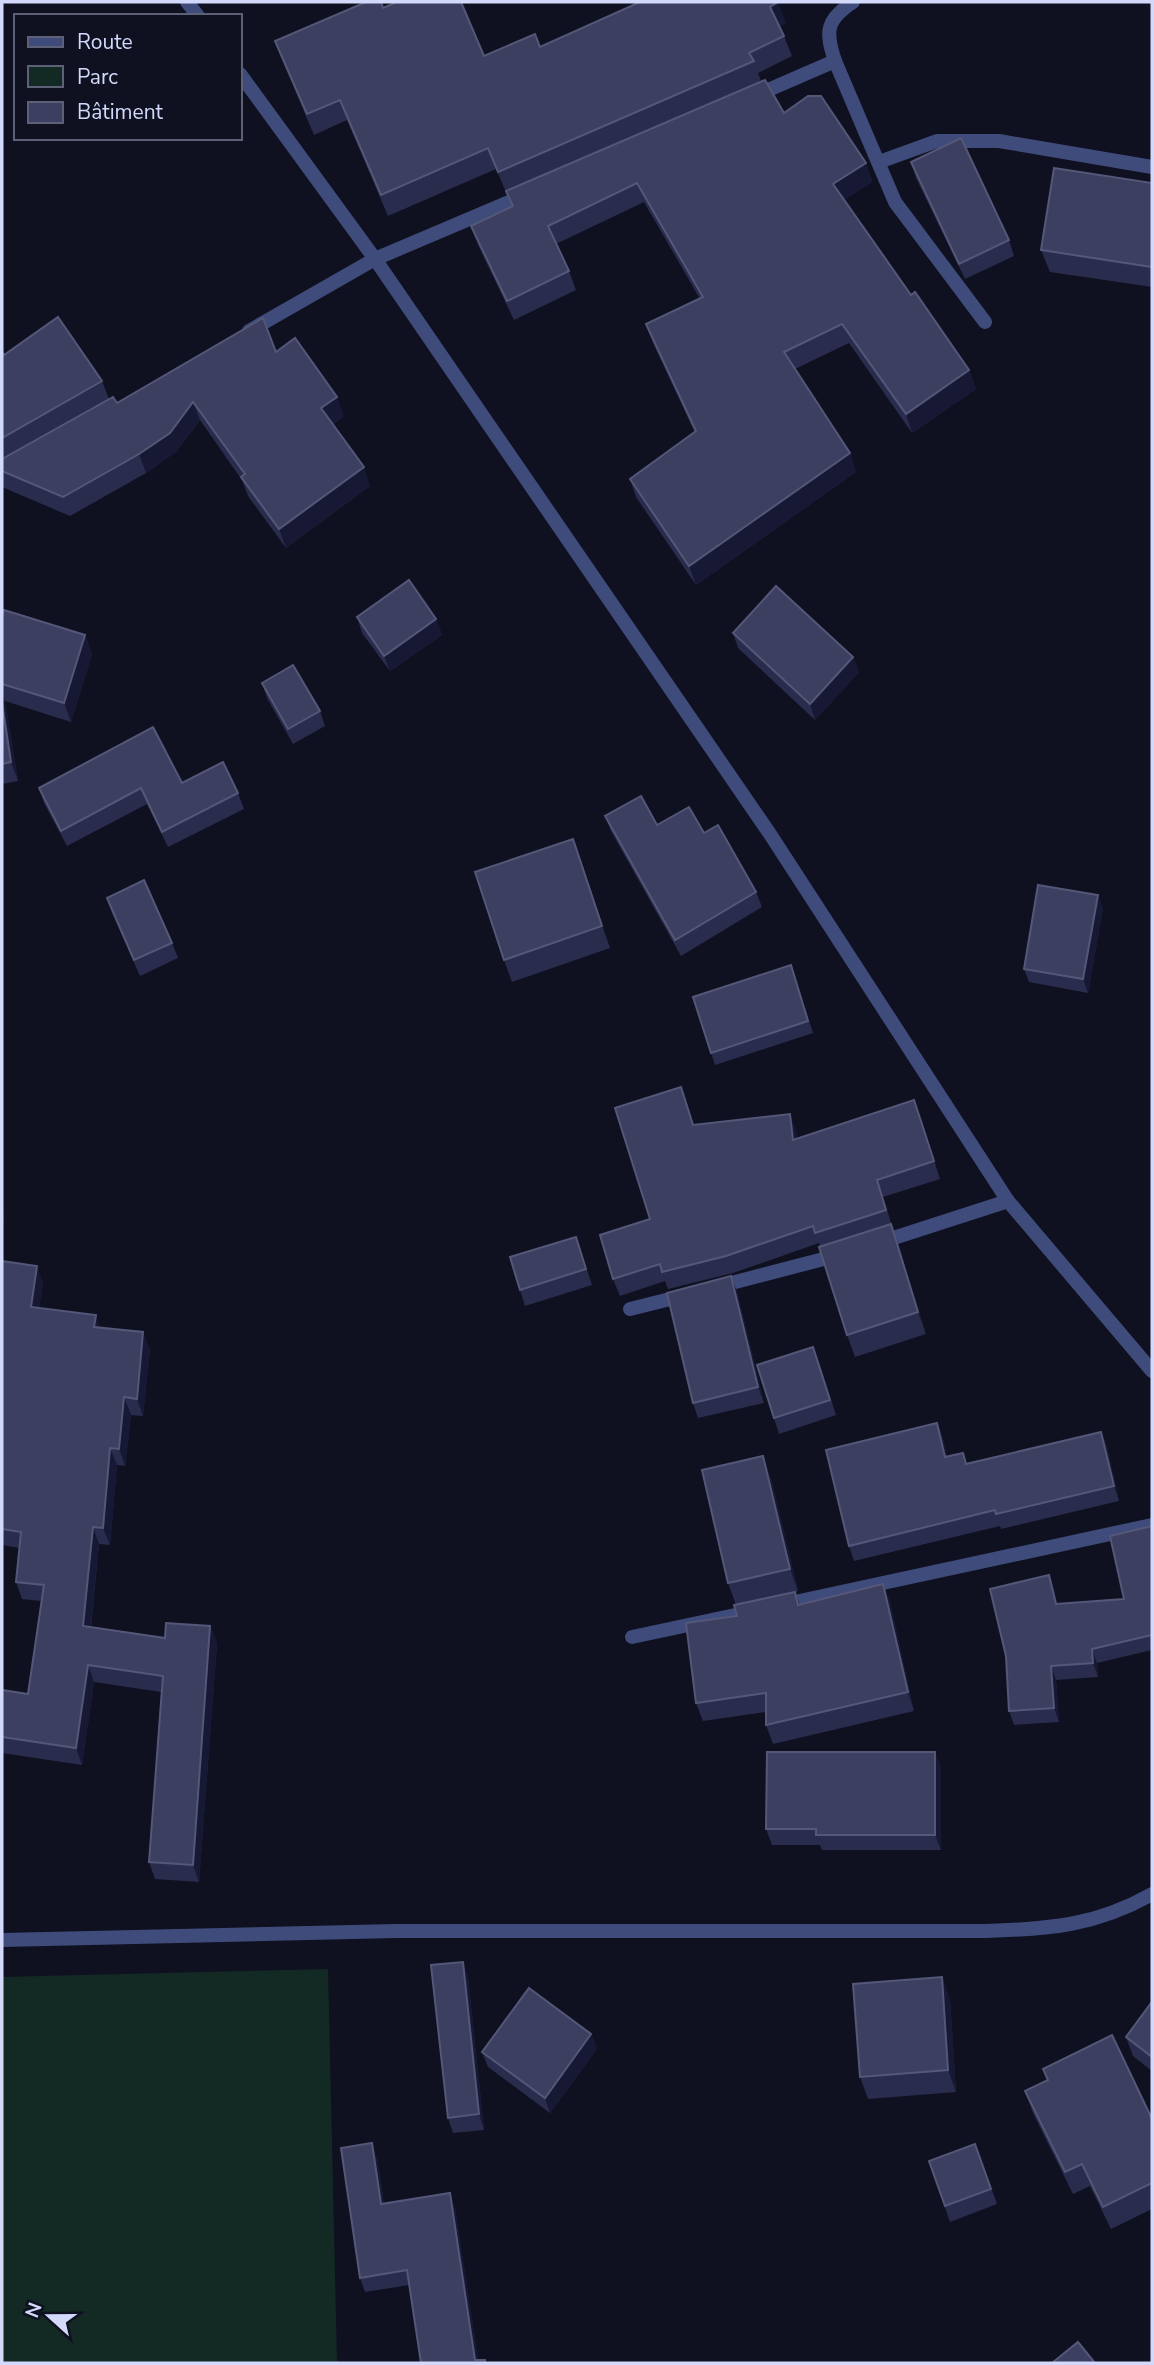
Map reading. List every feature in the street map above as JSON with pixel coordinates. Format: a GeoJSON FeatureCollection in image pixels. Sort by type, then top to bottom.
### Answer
{"type":"FeatureCollection","features":[{"type":"Feature","properties":{"kind":"street"},"geometry":{"type":"LineString","coordinates":[[853,2],[836,13],[830,25],[828,40],[835,61],[895,202],[985,322]]}},
{"type":"Feature","properties":{"kind":"street"},"geometry":{"type":"LineString","coordinates":[[733,105],[835,61]]}},
{"type":"Feature","properties":{"kind":"street"},"geometry":{"type":"LineString","coordinates":[[242,77],[375,260],[770,834],[1008,1201],[1152,1371]]}},
{"type":"Feature","properties":{"kind":"street"},"geometry":{"type":"LineString","coordinates":[[879,162],[937,141],[999,141],[1152,167]]}},
{"type":"Feature","properties":{"kind":"street"},"geometry":{"type":"LineString","coordinates":[[230,342],[375,260],[541,188]]}},
{"type":"Feature","properties":{"kind":"street"},"geometry":{"type":"LineString","coordinates":[[630,1309],[862,1248],[1008,1201]]}},
{"type":"Feature","properties":{"kind":"street"},"geometry":{"type":"LineString","coordinates":[[632,1637],[1152,1525]]}},
{"type":"Feature","properties":{"kind":"street"},"geometry":{"type":"LineString","coordinates":[[2,1940],[396,1931],[1020,1930],[1043,1929],[1098,1919],[1152,1894]]}},
{"type":"Feature","properties":{"kind":"green space"},"geometry":{"type":"Polygon","coordinates":[[[328,1969],[337,2363],[2,2363],[2,1977],[328,1969]]]}},
{"type":"Feature","properties":{"kind":"building"},"geometry":{"type":"Polygon","coordinates":[[[366,2],[381,2],[383,8],[397,2],[461,2],[484,56],[535,34],[540,47],[640,2],[778,2],[770,7],[784,36],[749,53],[754,61],[498,172],[488,148],[381,195],[340,100],[307,114],[275,41],[366,2]]]}},
{"type":"Feature","properties":{"kind":"building"},"geometry":{"type":"Polygon","coordinates":[[[765,80],[784,113],[808,96],[821,96],[866,163],[833,184],[911,295],[915,292],[969,370],[906,414],[842,324],[784,352],[850,453],[689,566],[630,479],[696,431],[646,324],[703,297],[637,183],[548,226],[569,271],[507,301],[471,226],[513,206],[506,191],[765,80]]]}},
{"type":"Feature","properties":{"kind":"building"},"geometry":{"type":"Polygon","coordinates":[[[961,138],[1009,240],[959,264],[911,162],[961,138]]]}},
{"type":"Feature","properties":{"kind":"building"},"geometry":{"type":"Polygon","coordinates":[[[1054,168],[1152,183],[1152,267],[1041,250],[1054,168]]]}},
{"type":"Feature","properties":{"kind":"building"},"geometry":{"type":"Polygon","coordinates":[[[58,317],[102,381],[2,438],[2,352],[4,355],[58,317]]]}},
{"type":"Feature","properties":{"kind":"building"},"geometry":{"type":"Polygon","coordinates":[[[263,318],[276,352],[295,338],[337,397],[321,408],[364,467],[279,529],[241,477],[245,474],[193,402],[170,433],[139,454],[63,497],[2,471],[2,459],[113,397],[117,403],[263,318]]]}},
{"type":"Feature","properties":{"kind":"building"},"geometry":{"type":"Polygon","coordinates":[[[409,580],[436,619],[384,656],[357,617],[409,580]]]}},
{"type":"Feature","properties":{"kind":"building"},"geometry":{"type":"Polygon","coordinates":[[[776,586],[853,657],[810,704],[733,633],[776,586]]]}},
{"type":"Feature","properties":{"kind":"building"},"geometry":{"type":"Polygon","coordinates":[[[4,610],[85,635],[64,703],[2,684],[4,610]]]}},
{"type":"Feature","properties":{"kind":"building"},"geometry":{"type":"Polygon","coordinates":[[[293,665],[320,711],[288,729],[262,683],[293,665]]]}},
{"type":"Feature","properties":{"kind":"building"},"geometry":{"type":"Polygon","coordinates":[[[2,703],[11,762],[2,764],[2,703]]]}},
{"type":"Feature","properties":{"kind":"building"},"geometry":{"type":"Polygon","coordinates":[[[153,727],[182,783],[223,762],[238,793],[162,832],[141,788],[61,831],[39,788],[153,727]]]}},
{"type":"Feature","properties":{"kind":"building"},"geometry":{"type":"Polygon","coordinates":[[[641,796],[657,825],[689,807],[704,833],[718,825],[756,892],[675,940],[605,816],[641,796]]]}},
{"type":"Feature","properties":{"kind":"building"},"geometry":{"type":"Polygon","coordinates":[[[573,839],[602,926],[504,960],[475,872],[573,839]]]}},
{"type":"Feature","properties":{"kind":"building"},"geometry":{"type":"Polygon","coordinates":[[[144,880],[172,943],[134,960],[107,898],[144,880]]]}},
{"type":"Feature","properties":{"kind":"building"},"geometry":{"type":"Polygon","coordinates":[[[1038,885],[1098,895],[1083,979],[1024,969],[1038,885]]]}},
{"type":"Feature","properties":{"kind":"building"},"geometry":{"type":"Polygon","coordinates":[[[791,965],[808,1021],[711,1053],[693,997],[791,965]]]}},
{"type":"Feature","properties":{"kind":"building"},"geometry":{"type":"Polygon","coordinates":[[[681,1087],[693,1125],[790,1114],[793,1140],[914,1100],[934,1161],[877,1180],[886,1210],[815,1233],[813,1226],[726,1256],[662,1272],[660,1264],[613,1279],[600,1235],[650,1219],[615,1108],[681,1087]]]}},
{"type":"Feature","properties":{"kind":"building"},"geometry":{"type":"Polygon","coordinates":[[[891,1224],[918,1312],[847,1335],[819,1247],[891,1224]]]}},
{"type":"Feature","properties":{"kind":"building"},"geometry":{"type":"Polygon","coordinates":[[[576,1237],[586,1269],[520,1290],[510,1257],[576,1237]]]}},
{"type":"Feature","properties":{"kind":"building"},"geometry":{"type":"Polygon","coordinates":[[[2,1261],[37,1266],[31,1307],[96,1315],[94,1327],[143,1332],[137,1399],[124,1397],[119,1449],[110,1448],[103,1528],[93,1527],[83,1626],[165,1638],[166,1623],[210,1626],[193,1865],[149,1862],[163,1676],[88,1665],[76,1748],[2,1737],[2,1690],[28,1694],[44,1585],[16,1582],[21,1532],[2,1529],[2,1261]]]}},
{"type":"Feature","properties":{"kind":"building"},"geometry":{"type":"Polygon","coordinates":[[[731,1276],[758,1387],[693,1403],[667,1293],[731,1276]]]}},
{"type":"Feature","properties":{"kind":"building"},"geometry":{"type":"Polygon","coordinates":[[[813,1347],[830,1400],[774,1418],[757,1365],[813,1347]]]}},
{"type":"Feature","properties":{"kind":"building"},"geometry":{"type":"Polygon","coordinates":[[[937,1423],[945,1457],[963,1453],[966,1464],[1101,1432],[1114,1486],[996,1514],[995,1510],[849,1546],[826,1450],[937,1423]]]}},
{"type":"Feature","properties":{"kind":"building"},"geometry":{"type":"Polygon","coordinates":[[[763,1456],[790,1569],[728,1583],[702,1470],[763,1456]]]}},
{"type":"Feature","properties":{"kind":"building"},"geometry":{"type":"Polygon","coordinates":[[[1152,1526],[1152,1635],[1092,1649],[1093,1663],[1051,1666],[1054,1708],[1009,1711],[1006,1656],[990,1589],[1049,1575],[1056,1604],[1124,1599],[1110,1536],[1152,1526]]]}},
{"type":"Feature","properties":{"kind":"building"},"geometry":{"type":"Polygon","coordinates":[[[883,1584],[908,1692],[766,1725],[766,1693],[696,1703],[686,1623],[737,1616],[734,1605],[795,1592],[798,1605],[883,1584]]]}},
{"type":"Feature","properties":{"kind":"building"},"geometry":{"type":"Polygon","coordinates":[[[767,1752],[935,1752],[935,1835],[816,1835],[816,1829],[766,1829],[767,1752]]]}},
{"type":"Feature","properties":{"kind":"building"},"geometry":{"type":"Polygon","coordinates":[[[463,1962],[479,2114],[448,2118],[431,1965],[463,1962]]]}},
{"type":"Feature","properties":{"kind":"building"},"geometry":{"type":"Polygon","coordinates":[[[942,1977],[948,2070],[860,2077],[853,1984],[942,1977]]]}},
{"type":"Feature","properties":{"kind":"building"},"geometry":{"type":"Polygon","coordinates":[[[529,1988],[591,2034],[545,2098],[482,2052],[529,1988]]]}},
{"type":"Feature","properties":{"kind":"building"},"geometry":{"type":"Polygon","coordinates":[[[1152,2004],[1152,2057],[1126,2037],[1152,2004]]]}},
{"type":"Feature","properties":{"kind":"building"},"geometry":{"type":"Polygon","coordinates":[[[1112,2035],[1152,2119],[1152,2183],[1103,2207],[1082,2164],[1065,2172],[1025,2091],[1048,2080],[1043,2069],[1112,2035]]]}},
{"type":"Feature","properties":{"kind":"building"},"geometry":{"type":"Polygon","coordinates":[[[372,2143],[381,2204],[450,2193],[475,2360],[485,2360],[485,2363],[421,2363],[407,2270],[360,2278],[341,2148],[372,2143]]]}},
{"type":"Feature","properties":{"kind":"building"},"geometry":{"type":"Polygon","coordinates":[[[975,2144],[991,2189],[945,2206],[929,2161],[975,2144]]]}},
{"type":"Feature","properties":{"kind":"building"},"geometry":{"type":"Polygon","coordinates":[[[1078,2342],[1095,2363],[1052,2363],[1078,2342]]]}}]}
